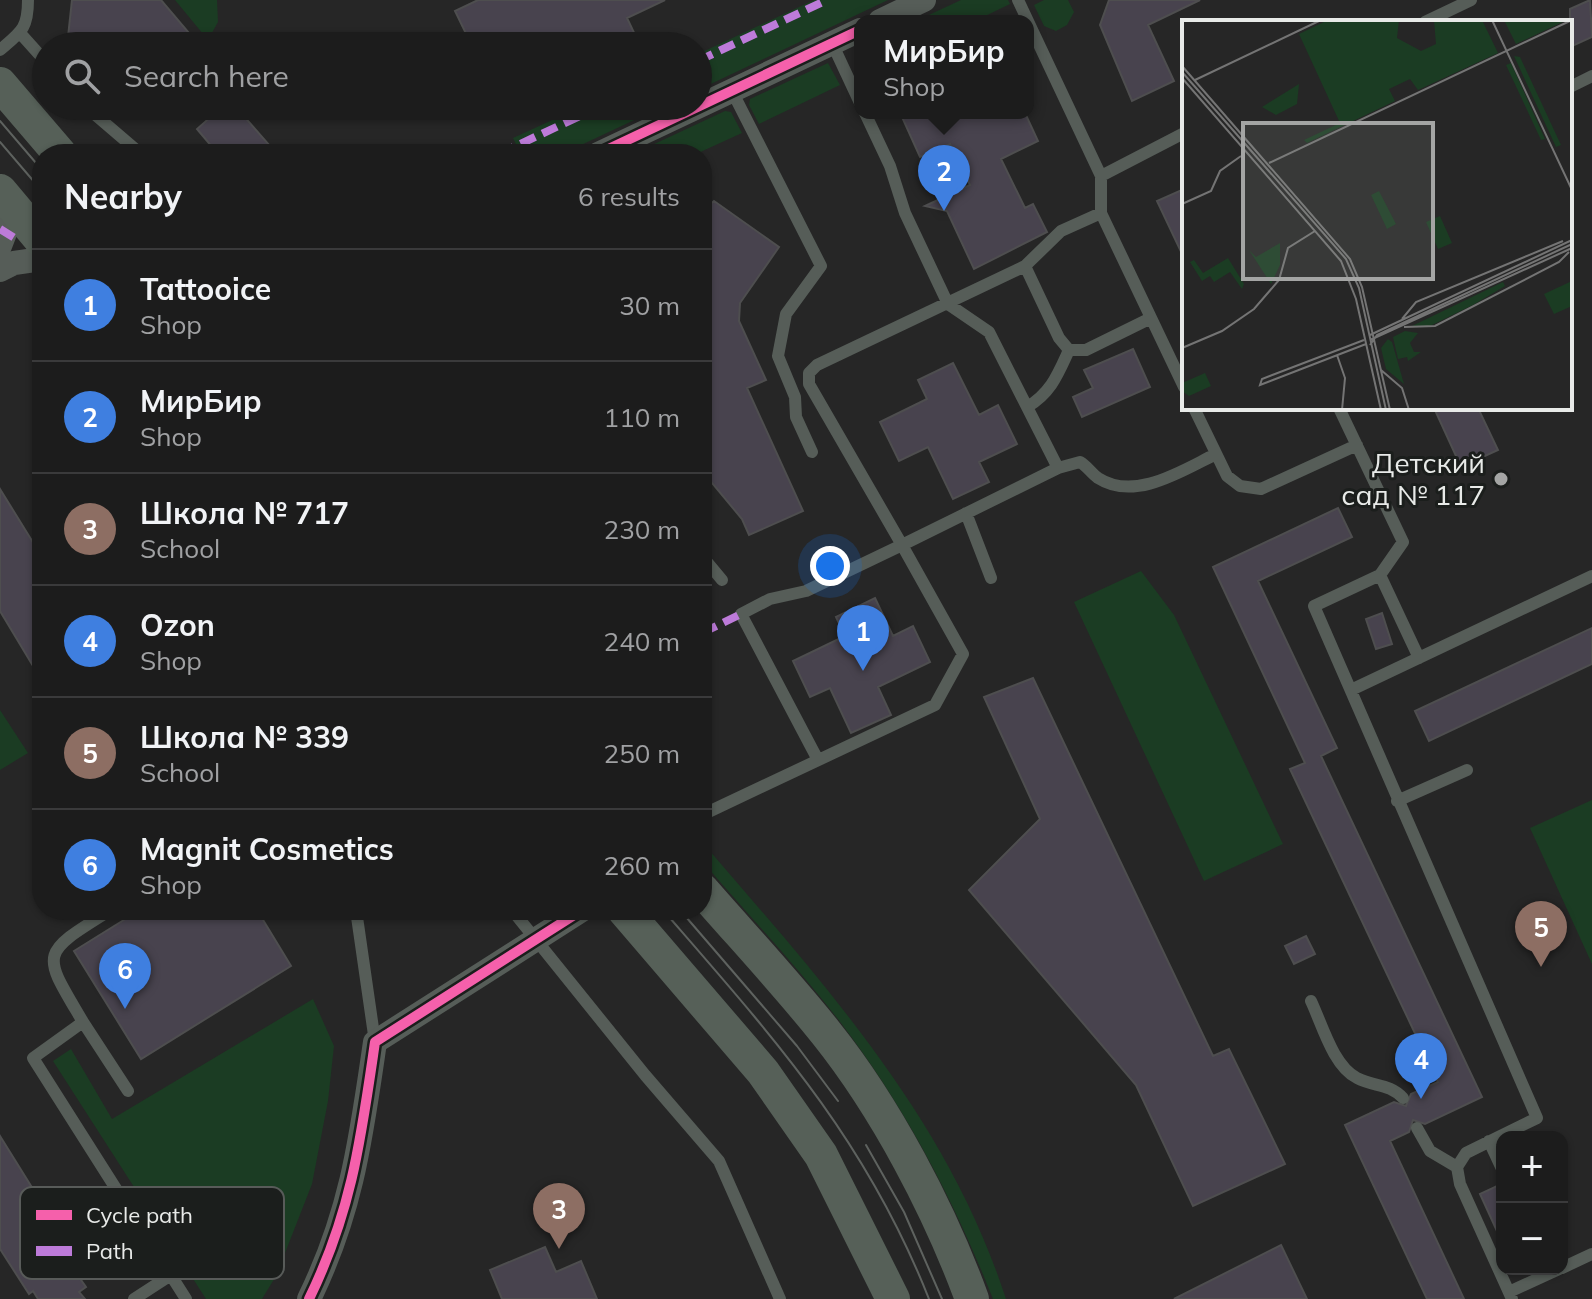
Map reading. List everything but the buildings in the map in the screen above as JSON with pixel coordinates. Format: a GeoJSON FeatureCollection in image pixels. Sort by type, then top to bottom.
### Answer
{"type":"FeatureCollection","features":[{"type":"Feature","properties":{"kind":"main road"},"geometry":{"type":"LineString","coordinates":[[0,84],[51,144]]}},
{"type":"Feature","properties":{"kind":"main road"},"geometry":{"type":"LineString","coordinates":[[3,195],[32,229]]}},
{"type":"Feature","properties":{"kind":"main road"},"geometry":{"type":"LineString","coordinates":[[712,902],[828,1035],[897,1140],[950,1240],[972,1299]]}},
{"type":"Feature","properties":{"kind":"main road"},"geometry":{"type":"LineString","coordinates":[[633,920],[763,1072],[812,1143],[893,1299]]}},
{"type":"Feature","properties":{"kind":"street"},"geometry":{"type":"LineString","coordinates":[[893,15],[924,0]]}},
{"type":"Feature","properties":{"kind":"street"},"geometry":{"type":"LineString","coordinates":[[712,100],[854,33]]}},
{"type":"Feature","properties":{"kind":"street"},"geometry":{"type":"LineString","coordinates":[[619,144],[670,120]]}},
{"type":"Feature","properties":{"kind":"street"},"geometry":{"type":"LineString","coordinates":[[0,246],[5,233],[3,195]]}},
{"type":"Feature","properties":{"kind":"street"},"geometry":{"type":"LineString","coordinates":[[0,270],[14,263],[32,260]]}},
{"type":"Feature","properties":{"kind":"street"},"geometry":{"type":"LineString","coordinates":[[309,1299],[328,1259],[356,1175],[375,1042],[565,920]]}},
{"type":"Feature","properties":{"kind":"lane"},"geometry":{"type":"LineString","coordinates":[[0,50],[20,33],[28,20],[28,0]]}},
{"type":"Feature","properties":{"kind":"lane"},"geometry":{"type":"LineString","coordinates":[[1429,20],[1463,2]]}},
{"type":"Feature","properties":{"kind":"lane"},"geometry":{"type":"LineString","coordinates":[[20,33],[32,46]]}},
{"type":"Feature","properties":{"kind":"lane"},"geometry":{"type":"LineString","coordinates":[[1034,34],[1101,176],[1101,213],[1182,383]]}},
{"type":"Feature","properties":{"kind":"lane"},"geometry":{"type":"LineString","coordinates":[[832,43],[854,90]]}},
{"type":"Feature","properties":{"kind":"lane"},"geometry":{"type":"LineString","coordinates":[[1572,86],[1592,76]]}},
{"type":"Feature","properties":{"kind":"lane"},"geometry":{"type":"LineString","coordinates":[[732,91],[821,266],[786,314],[778,356],[795,397],[796,417],[812,452]]}},
{"type":"Feature","properties":{"kind":"lane"},"geometry":{"type":"LineString","coordinates":[[868,119],[890,166],[905,213],[948,304],[989,332],[1058,468]]}},
{"type":"Feature","properties":{"kind":"lane"},"geometry":{"type":"LineString","coordinates":[[101,120],[129,144]]}},
{"type":"Feature","properties":{"kind":"lane"},"geometry":{"type":"LineString","coordinates":[[1101,176],[1182,134]]}},
{"type":"Feature","properties":{"kind":"lane"},"geometry":{"type":"LineString","coordinates":[[712,810],[935,705],[963,654],[809,384],[809,373],[817,365],[1025,266],[1061,231],[1101,213]]}},
{"type":"Feature","properties":{"kind":"lane"},"geometry":{"type":"LineString","coordinates":[[1025,266],[1059,338],[1069,350]]}},
{"type":"Feature","properties":{"kind":"lane"},"geometry":{"type":"LineString","coordinates":[[1069,350],[1086,350],[1151,318]]}},
{"type":"Feature","properties":{"kind":"lane"},"geometry":{"type":"LineString","coordinates":[[1027,407],[1043,398],[1054,384],[1069,350]]}},
{"type":"Feature","properties":{"kind":"lane"},"geometry":{"type":"LineString","coordinates":[[1195,410],[1227,476],[1240,486],[1261,489],[1357,445]]}},
{"type":"Feature","properties":{"kind":"lane"},"geometry":{"type":"LineString","coordinates":[[1340,410],[1403,542],[1380,575],[1314,606],[1537,1118],[1466,1153],[1457,1167],[1460,1184],[1510,1295],[1546,1275]]}},
{"type":"Feature","properties":{"kind":"lane"},"geometry":{"type":"LineString","coordinates":[[818,760],[741,614],[770,599],[806,591],[1058,468],[1080,462],[1099,478],[1123,487],[1158,482],[1216,454]]}},
{"type":"Feature","properties":{"kind":"lane"},"geometry":{"type":"LineString","coordinates":[[966,513],[991,578]]}},
{"type":"Feature","properties":{"kind":"lane"},"geometry":{"type":"LineString","coordinates":[[712,568],[722,580]]}},
{"type":"Feature","properties":{"kind":"lane"},"geometry":{"type":"LineString","coordinates":[[1380,575],[1419,658]]}},
{"type":"Feature","properties":{"kind":"lane"},"geometry":{"type":"LineString","coordinates":[[1351,690],[1592,576]]}},
{"type":"Feature","properties":{"kind":"lane"},"geometry":{"type":"LineString","coordinates":[[1397,801],[1467,770]]}},
{"type":"Feature","properties":{"kind":"lane"},"geometry":{"type":"LineString","coordinates":[[95,920],[62,940],[54,950],[54,969],[83,1022],[128,1091]]}},
{"type":"Feature","properties":{"kind":"lane"},"geometry":{"type":"LineString","coordinates":[[357,920],[375,1042]]}},
{"type":"Feature","properties":{"kind":"lane"},"geometry":{"type":"LineString","coordinates":[[521,920],[645,1075],[719,1161],[780,1299]]}},
{"type":"Feature","properties":{"kind":"lane"},"geometry":{"type":"LineString","coordinates":[[1311,1001],[1342,1066],[1357,1079],[1395,1088],[1403,1098]]}},
{"type":"Feature","properties":{"kind":"lane"},"geometry":{"type":"LineString","coordinates":[[83,1022],[33,1058],[115,1187]]}},
{"type":"Feature","properties":{"kind":"lane"},"geometry":{"type":"LineString","coordinates":[[1417,1128],[1430,1151],[1457,1167]]}},
{"type":"Feature","properties":{"kind":"lane"},"geometry":{"type":"LineString","coordinates":[[1489,1141],[1496,1156]]}},
{"type":"Feature","properties":{"kind":"lane"},"geometry":{"type":"LineString","coordinates":[[1568,1264],[1592,1254]]}},
{"type":"Feature","properties":{"kind":"lane"},"geometry":{"type":"LineString","coordinates":[[134,1299],[165,1279]]}},
{"type":"Feature","properties":{"kind":"lane"},"geometry":{"type":"LineString","coordinates":[[174,1279],[186,1299]]}},
{"type":"Feature","properties":{"kind":"green space"},"geometry":{"type":"Polygon","coordinates":[[[175,0],[217,0],[218,22],[212,32],[201,32],[175,0]]]}},
{"type":"Feature","properties":{"kind":"green space"},"geometry":{"type":"Polygon","coordinates":[[[814,0],[888,0],[712,83],[712,47],[814,0]]]}},
{"type":"Feature","properties":{"kind":"green space"},"geometry":{"type":"Polygon","coordinates":[[[961,0],[1008,0],[1010,4],[987,15],[929,15],[961,0]]]}},
{"type":"Feature","properties":{"kind":"green space"},"geometry":{"type":"Polygon","coordinates":[[[1044,0],[1068,0],[1074,12],[1067,25],[1056,31],[1044,26],[1034,5],[1044,0]]]}},
{"type":"Feature","properties":{"kind":"green space"},"geometry":{"type":"Polygon","coordinates":[[[828,63],[840,85],[759,124],[749,105],[750,99],[828,63]]]}},
{"type":"Feature","properties":{"kind":"green space"},"geometry":{"type":"Polygon","coordinates":[[[725,111],[731,112],[742,133],[712,147],[712,144],[654,144],[706,120],[712,120],[712,117],[725,111]]]}},
{"type":"Feature","properties":{"kind":"green space"},"geometry":{"type":"Polygon","coordinates":[[[552,120],[634,120],[583,144],[516,144],[513,138],[552,120]]]}},
{"type":"Feature","properties":{"kind":"green space"},"geometry":{"type":"Polygon","coordinates":[[[1141,571],[1174,615],[1283,844],[1204,881],[1074,602],[1141,571]]]}},
{"type":"Feature","properties":{"kind":"green space"},"geometry":{"type":"Polygon","coordinates":[[[0,710],[28,753],[0,770],[0,710]]]}},
{"type":"Feature","properties":{"kind":"green space"},"geometry":{"type":"Polygon","coordinates":[[[1592,800],[1592,964],[1530,828],[1592,800]]]}},
{"type":"Feature","properties":{"kind":"green space"},"geometry":{"type":"Polygon","coordinates":[[[712,854],[836,1001],[916,1112],[951,1171],[981,1233],[1006,1299],[993,1299],[945,1190],[886,1088],[825,1002],[712,872],[712,854]]]}},
{"type":"Feature","properties":{"kind":"green space"},"geometry":{"type":"Polygon","coordinates":[[[313,999],[334,1046],[328,1101],[312,1184],[284,1256],[284,1187],[134,1187],[53,1061],[71,1049],[112,1119],[313,999]]]}},
{"type":"Feature","properties":{"kind":"green space"},"geometry":{"type":"Polygon","coordinates":[[[193,1279],[274,1279],[262,1299],[206,1299],[193,1279]]]}},
{"type":"Feature","properties":{"kind":"tram line"},"geometry":{"type":"LineString","coordinates":[[0,121],[32,158]]}},
{"type":"Feature","properties":{"kind":"tram line"},"geometry":{"type":"LineString","coordinates":[[0,142],[32,179]]}},
{"type":"Feature","properties":{"kind":"tram line"},"geometry":{"type":"LineString","coordinates":[[672,920],[779,1047],[846,1139],[904,1242],[929,1299]]}},
{"type":"Feature","properties":{"kind":"tram line"},"geometry":{"type":"LineString","coordinates":[[689,920],[797,1046],[838,1101]]}},
{"type":"Feature","properties":{"kind":"tram line"},"geometry":{"type":"LineString","coordinates":[[866,1145],[904,1212],[942,1299]]}},
{"type":"Feature","properties":{"kind":"marked path"},"geometry":{"type":"LineString","coordinates":[[712,54],[827,0]]}},
{"type":"Feature","properties":{"kind":"marked path"},"geometry":{"type":"LineString","coordinates":[[520,144],[571,120]]}},
{"type":"Feature","properties":{"kind":"marked path"},"geometry":{"type":"LineString","coordinates":[[0,229],[16,239]]}},
{"type":"Feature","properties":{"kind":"marked path"},"geometry":{"type":"LineString","coordinates":[[712,628],[741,614]]}},
{"type":"Feature","properties":{"kind":"cycle path"},"geometry":{"type":"LineString","coordinates":[[712,100],[854,33]]}},
{"type":"Feature","properties":{"kind":"cycle path"},"geometry":{"type":"LineString","coordinates":[[619,144],[670,120]]}},
{"type":"Feature","properties":{"kind":"cycle path"},"geometry":{"type":"LineString","coordinates":[[309,1299],[324,1267],[353,1174],[375,1042],[566,920]]}},
{"type":"Feature","properties":{"kind":"place","name":"МирБир"},"geometry":{"type":"Point","coordinates":[944,211]}},
{"type":"Feature","properties":{"kind":"place","name":"Детский сад № 117"},"geometry":{"type":"Point","coordinates":[1501,479]}},
{"type":"Feature","properties":{"kind":"place","name":"Tattooice"},"geometry":{"type":"Point","coordinates":[863,671]}},
{"type":"Feature","properties":{"kind":"place","name":"Школа № 339"},"geometry":{"type":"Point","coordinates":[1541,967]}},
{"type":"Feature","properties":{"kind":"place","name":"Magnit Cosmetics"},"geometry":{"type":"Point","coordinates":[125,1009]}},
{"type":"Feature","properties":{"kind":"place","name":"Ozon"},"geometry":{"type":"Point","coordinates":[1421,1099]}},
{"type":"Feature","properties":{"kind":"place","name":"Школа № 717"},"geometry":{"type":"Point","coordinates":[559,1249]}}]}
